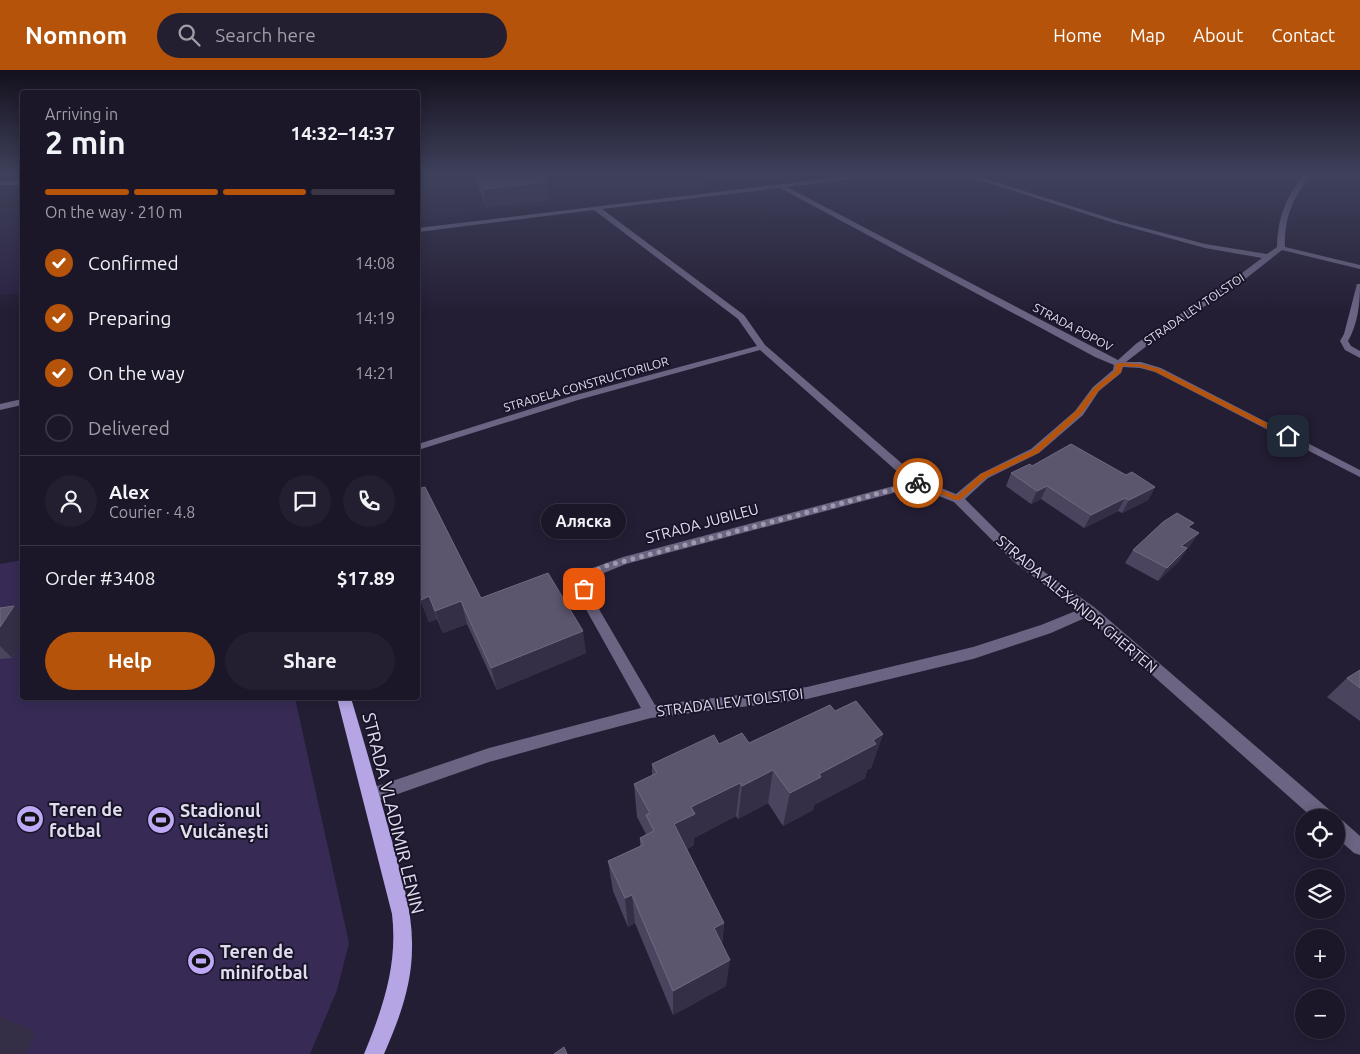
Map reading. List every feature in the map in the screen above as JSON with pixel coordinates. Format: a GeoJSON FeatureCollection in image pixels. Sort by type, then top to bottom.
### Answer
{"type":"FeatureCollection","features":[{"type":"Feature","properties":{"kind":"main road","name":"STRADA VLADIMIR LENIN"},"geometry":{"type":"LineString","coordinates":[[345,700],[372,796],[403,933],[400,980],[388,1023],[374,1054]]}},
{"type":"Feature","properties":{"kind":"street"},"geometry":{"type":"LineString","coordinates":[[420,230],[491,221]]}},
{"type":"Feature","properties":{"kind":"street","name":"STRADA ALEXANDR GHERȚEN"},"geometry":{"type":"LineString","coordinates":[[613,221],[741,317],[762,347],[917,483],[958,499],[1018,559],[1088,611],[1316,809]]}},
{"type":"Feature","properties":{"kind":"street","name":"STRADA POPOV"},"geometry":{"type":"LineString","coordinates":[[847,221],[1119,364],[1158,370],[1360,474]]}},
{"type":"Feature","properties":{"kind":"street"},"geometry":{"type":"LineString","coordinates":[[1113,221],[1205,246],[1266,256]]}},
{"type":"Feature","properties":{"kind":"street"},"geometry":{"type":"LineString","coordinates":[[1284,221],[1280,235],[1281,248],[1360,267]]}},
{"type":"Feature","properties":{"kind":"street","name":"STRADA LEV TOLSTOI"},"geometry":{"type":"LineString","coordinates":[[958,499],[984,476],[1035,451],[1048,440],[1079,412],[1096,389],[1118,371],[1119,364],[1127,355],[1152,336],[1252,271],[1266,256],[1281,248]]}},
{"type":"Feature","properties":{"kind":"street"},"geometry":{"type":"LineString","coordinates":[[1360,286],[1348,334],[1344,341],[1348,348],[1360,355]]}},
{"type":"Feature","properties":{"kind":"street","name":"STRADELA CONSTRUCTORILOR"},"geometry":{"type":"LineString","coordinates":[[420,446],[575,398],[762,347]]}},
{"type":"Feature","properties":{"kind":"street"},"geometry":{"type":"LineString","coordinates":[[0,407],[20,402]]}},
{"type":"Feature","properties":{"kind":"street","name":"STRADA JUBILEU"},"geometry":{"type":"LineString","coordinates":[[651,712],[590,604],[584,589],[588,574],[623,561],[917,483]]}},
{"type":"Feature","properties":{"kind":"street","name":"STRADA LEV TOLSTOI"},"geometry":{"type":"LineString","coordinates":[[372,796],[490,755],[651,712],[807,693],[973,653],[1046,629],[1088,611]]}},
{"type":"Feature","properties":{"kind":"street"},"geometry":{"type":"LineString","coordinates":[[1345,834],[1360,847]]}},
{"type":"Feature","properties":{"kind":"shaded area"},"geometry":{"type":"Polygon","coordinates":[[[0,221],[20,221],[20,293],[0,295],[0,221]]]}},
{"type":"Feature","properties":{"kind":"shaded area","name":"Stadionul Vulcănești"},"geometry":{"type":"Polygon","coordinates":[[[20,560],[20,700],[295,700],[349,943],[337,990],[310,1054],[0,1054],[0,564],[20,560]]]}},
{"type":"Feature","properties":{"kind":"building"},"geometry":{"type":"Polygon","coordinates":[[[1071,444],[1126,475],[1132,472],[1155,487],[1129,500],[1125,498],[1091,515],[1047,486],[1037,491],[1011,473],[1030,464],[1032,466],[1071,444]]]}},
{"type":"Feature","properties":{"kind":"building"},"geometry":{"type":"Polygon","coordinates":[[[425,487],[481,598],[548,573],[583,631],[491,668],[461,601],[435,611],[429,596],[421,600],[420,488],[425,487]]]}},
{"type":"Feature","properties":{"kind":"building"},"geometry":{"type":"Polygon","coordinates":[[[1177,513],[1194,523],[1188,527],[1199,533],[1181,546],[1187,548],[1167,568],[1133,550],[1163,522],[1177,513]]]}},
{"type":"Feature","properties":{"kind":"building"},"geometry":{"type":"Polygon","coordinates":[[[14,606],[0,627],[0,608],[14,606]]]}},
{"type":"Feature","properties":{"kind":"building"},"geometry":{"type":"Polygon","coordinates":[[[1360,670],[1360,688],[1347,678],[1360,670]]]}},
{"type":"Feature","properties":{"kind":"building"},"geometry":{"type":"Polygon","coordinates":[[[856,701],[883,734],[873,740],[876,744],[819,774],[821,777],[790,793],[773,770],[742,786],[740,783],[691,807],[695,814],[674,824],[724,923],[714,928],[730,960],[673,991],[632,895],[625,898],[608,861],[643,845],[640,838],[654,831],[646,815],[650,813],[634,784],[657,773],[652,764],[714,735],[719,744],[742,733],[749,743],[830,705],[835,711],[856,701]]]}},
{"type":"Feature","properties":{"kind":"building"},"geometry":{"type":"Polygon","coordinates":[[[564,1047],[567,1054],[554,1054],[564,1047]]]}},
{"type":"Feature","properties":{"kind":"way so far"},"geometry":{"type":"LineString","coordinates":[[584,589],[588,574],[606,566],[918,483]]}},
{"type":"Feature","properties":{"kind":"place","name":"Аляска"},"geometry":{"type":"Point","coordinates":[584,589]}},
{"type":"Feature","properties":{"kind":"place","name":"Teren de fotbal"},"geometry":{"type":"Point","coordinates":[30,819]}},
{"type":"Feature","properties":{"kind":"place","name":"Stadionul Vulcănești"},"geometry":{"type":"Point","coordinates":[161,820]}},
{"type":"Feature","properties":{"kind":"place","name":"Teren de minifotbal"},"geometry":{"type":"Point","coordinates":[201,961]}},
{"type":"Feature","properties":{"kind":"route"},"geometry":{"type":"LineString","coordinates":[[918,483],[958,499],[984,476],[1035,451],[1079,412],[1096,389],[1111,379],[1118,371],[1119,364],[1158,370],[1288,436]]}}]}
